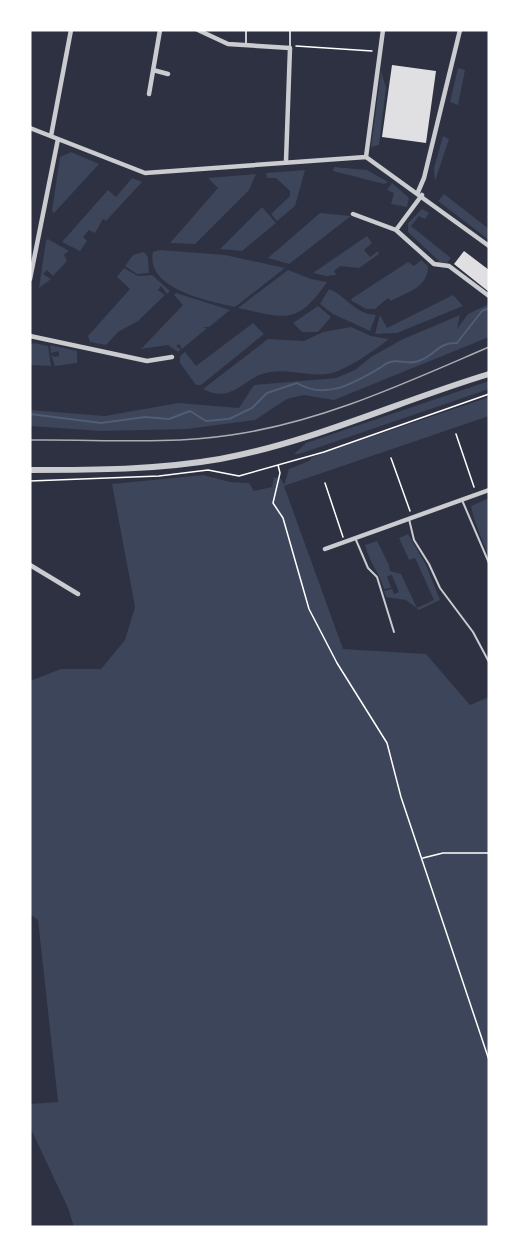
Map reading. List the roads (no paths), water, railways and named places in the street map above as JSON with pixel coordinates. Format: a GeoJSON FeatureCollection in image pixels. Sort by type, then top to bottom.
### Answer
{"type":"FeatureCollection","features":[{"type":"Feature","properties":{"kind":"street"},"geometry":{"type":"LineString","coordinates":[[51,136],[71,30]]}},
{"type":"Feature","properties":{"kind":"street"},"geometry":{"type":"LineString","coordinates":[[150,94],[160,30]]}},
{"type":"Feature","properties":{"kind":"street"},"geometry":{"type":"LineString","coordinates":[[198,30],[228,44],[290,48],[286,161]]}},
{"type":"Feature","properties":{"kind":"street"},"geometry":{"type":"LineString","coordinates":[[366,157],[383,30]]}},
{"type":"Feature","properties":{"kind":"street"},"geometry":{"type":"LineString","coordinates":[[396,230],[420,194],[460,30]]}},
{"type":"Feature","properties":{"kind":"street"},"geometry":{"type":"LineString","coordinates":[[153,70],[168,74]]}},
{"type":"Feature","properties":{"kind":"street"},"geometry":{"type":"LineString","coordinates":[[30,128],[145,173],[366,157],[489,246]]}},
{"type":"Feature","properties":{"kind":"street"},"geometry":{"type":"LineString","coordinates":[[30,279],[58,139]]}},
{"type":"Feature","properties":{"kind":"street"},"geometry":{"type":"LineString","coordinates":[[354,214],[396,230],[434,264],[449,266],[489,296]]}},
{"type":"Feature","properties":{"kind":"street"},"geometry":{"type":"LineString","coordinates":[[30,336],[137,360],[147,361],[172,357]]}},
{"type":"Feature","properties":{"kind":"street"},"geometry":{"type":"LineString","coordinates":[[30,470],[114,470],[227,458],[300,438],[489,374]]}},
{"type":"Feature","properties":{"kind":"street"},"geometry":{"type":"LineString","coordinates":[[325,549],[356,540],[489,490]]}},
{"type":"Feature","properties":{"kind":"street"},"geometry":{"type":"LineString","coordinates":[[30,565],[78,594]]}},
{"type":"Feature","properties":{"kind":"lane"},"geometry":{"type":"LineString","coordinates":[[246,30],[246,46]]}},
{"type":"Feature","properties":{"kind":"lane"},"geometry":{"type":"LineString","coordinates":[[290,30],[290,48]]}},
{"type":"Feature","properties":{"kind":"lane"},"geometry":{"type":"LineString","coordinates":[[462,500],[489,563]]}},
{"type":"Feature","properties":{"kind":"lane"},"geometry":{"type":"LineString","coordinates":[[411,518],[414,540],[440,588],[473,632],[489,662]]}},
{"type":"Feature","properties":{"kind":"lane"},"geometry":{"type":"LineString","coordinates":[[356,540],[368,568],[376,577],[394,632]]}},
{"type":"Feature","properties":{"kind":"waterway"},"geometry":{"type":"LineString","coordinates":[[30,414],[101,423],[145,417],[169,419],[190,411],[206,421],[229,419],[252,408],[267,393],[297,383],[307,388],[328,390],[348,385],[390,362],[421,360],[446,344],[457,343],[482,311],[489,308]]}},
{"type":"Feature","properties":{"kind":"tram line"},"geometry":{"type":"LineString","coordinates":[[30,440],[181,440],[265,429],[363,400],[489,347]]}}]}
